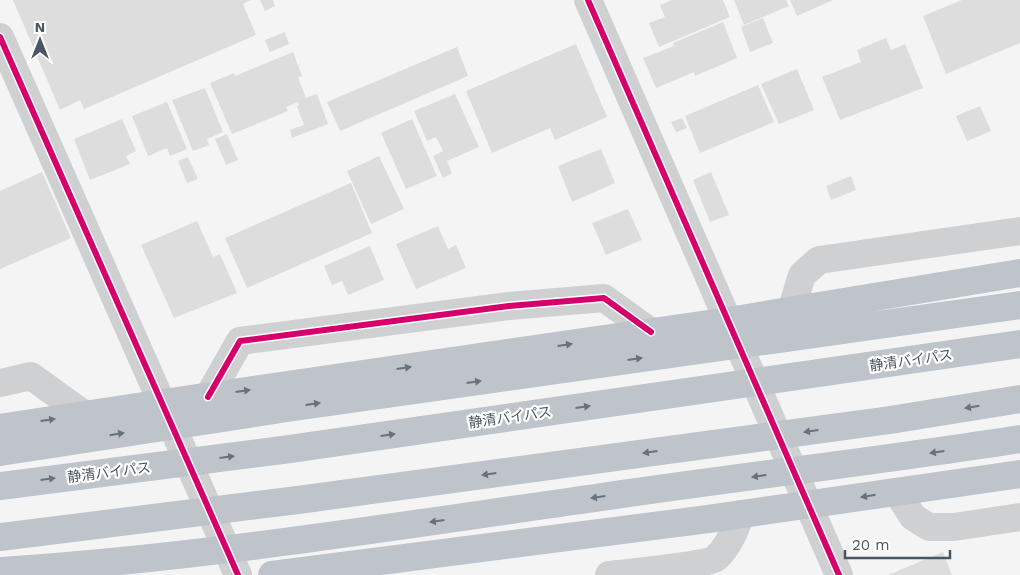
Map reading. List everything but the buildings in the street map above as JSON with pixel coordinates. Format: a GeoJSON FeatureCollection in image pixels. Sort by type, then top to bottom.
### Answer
{"type":"FeatureCollection","features":[{"type":"Feature","properties":{"kind":"highway"},"geometry":{"type":"LineString","coordinates":[[0,428],[728,321],[1020,273]]}},
{"type":"Feature","properties":{"kind":"highway"},"geometry":{"type":"LineString","coordinates":[[0,452],[287,408],[1020,305]]}},
{"type":"Feature","properties":{"kind":"highway","name":"静清バイパス"},"geometry":{"type":"LineString","coordinates":[[0,486],[290,449],[1020,344]]}},
{"type":"Feature","properties":{"kind":"highway"},"geometry":{"type":"LineString","coordinates":[[0,537],[870,423],[1020,399]]}},
{"type":"Feature","properties":{"kind":"highway"},"geometry":{"type":"LineString","coordinates":[[0,572],[84,566],[296,541],[1020,439]]}},
{"type":"Feature","properties":{"kind":"highway"},"geometry":{"type":"LineString","coordinates":[[272,575],[326,571],[1020,474]]}},
{"type":"Feature","properties":{"kind":"street"},"geometry":{"type":"LineString","coordinates":[[588,0],[839,575]]}},
{"type":"Feature","properties":{"kind":"street"},"geometry":{"type":"LineString","coordinates":[[0,36],[238,575]]}},
{"type":"Feature","properties":{"kind":"street"},"geometry":{"type":"LineString","coordinates":[[791,311],[802,275],[819,260],[1020,231]]}},
{"type":"Feature","properties":{"kind":"street"},"geometry":{"type":"LineString","coordinates":[[208,396],[240,341],[509,306],[604,298],[651,332]]}},
{"type":"Feature","properties":{"kind":"street"},"geometry":{"type":"LineString","coordinates":[[0,383],[31,376],[84,415]]}},
{"type":"Feature","properties":{"kind":"street"},"geometry":{"type":"LineString","coordinates":[[897,492],[914,517],[929,528],[954,528],[1020,517]]}},
{"type":"Feature","properties":{"kind":"street"},"geometry":{"type":"LineString","coordinates":[[609,575],[715,559],[728,546],[741,514]]}},
{"type":"Feature","properties":{"kind":"cycle path"},"geometry":{"type":"LineString","coordinates":[[588,0],[839,575]]}},
{"type":"Feature","properties":{"kind":"cycle path"},"geometry":{"type":"LineString","coordinates":[[0,37],[238,575]]}},
{"type":"Feature","properties":{"kind":"cycle path"},"geometry":{"type":"LineString","coordinates":[[208,397],[240,341],[509,306],[604,298],[651,332]]}}]}
